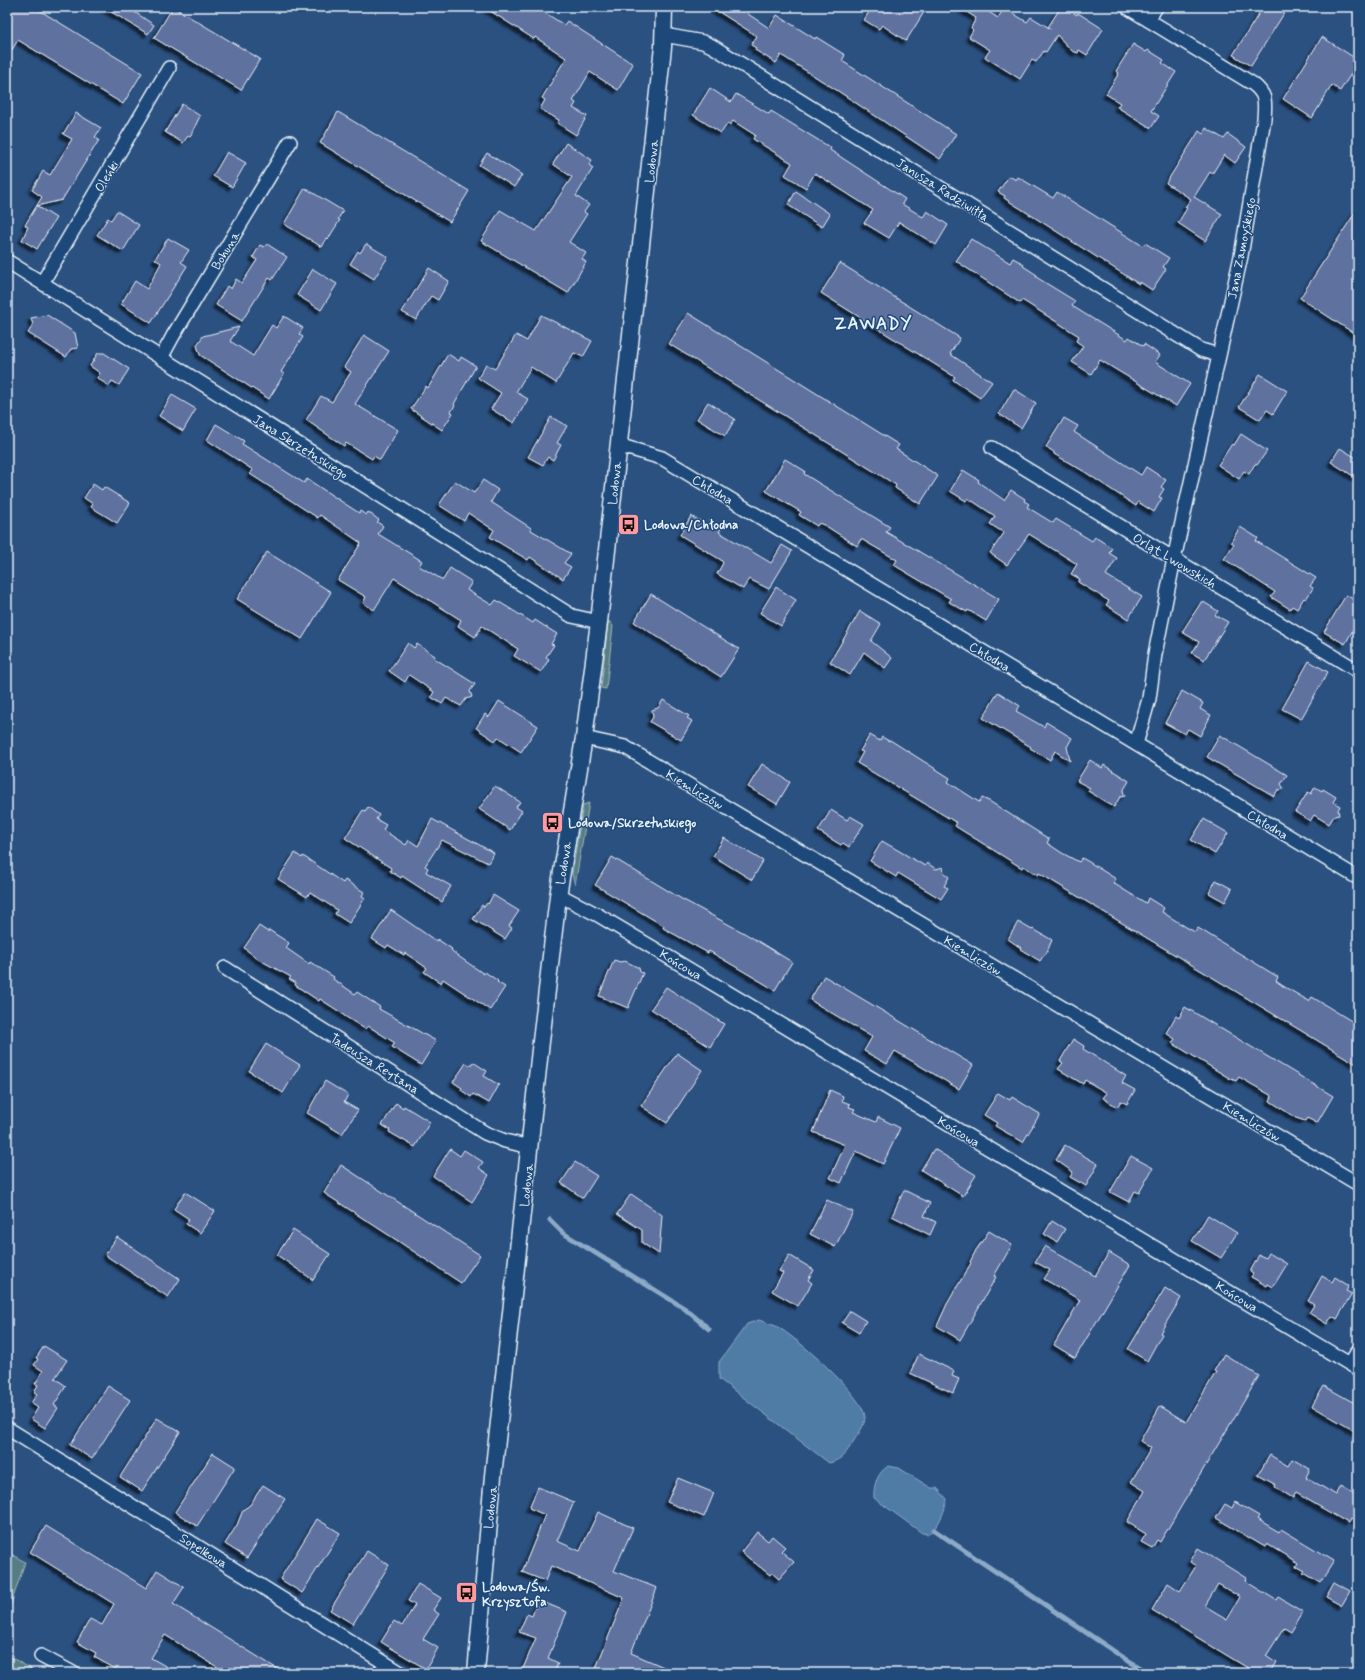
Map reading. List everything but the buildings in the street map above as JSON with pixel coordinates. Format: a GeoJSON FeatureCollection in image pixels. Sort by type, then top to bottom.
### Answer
{"type":"FeatureCollection","features":[{"type":"Feature","properties":{"kind":"street","name":"Lodowa"},"geometry":{"type":"LineString","coordinates":[[476,1673],[493,1476],[558,896],[584,738],[599,622],[664,35],[664,7]]}},
{"type":"Feature","properties":{"kind":"street","name":"Jana Zamoyskiego"},"geometry":{"type":"LineString","coordinates":[[1127,7],[1253,84],[1262,92],[1265,98],[1264,119],[1241,256],[1174,559],[1155,654],[1149,699],[1136,744]]}},
{"type":"Feature","properties":{"kind":"street"},"geometry":{"type":"LineString","coordinates":[[1148,20],[1156,7]]}},
{"type":"Feature","properties":{"kind":"street","name":"Janusza Radziwiłła"},"geometry":{"type":"LineString","coordinates":[[664,35],[703,42],[712,46],[1201,350],[1218,355]]}},
{"type":"Feature","properties":{"kind":"street","name":"Oleńki"},"geometry":{"type":"LineString","coordinates":[[42,283],[169,68]]}},
{"type":"Feature","properties":{"kind":"street","name":"Bohuna"},"geometry":{"type":"LineString","coordinates":[[162,358],[173,336],[290,142]]}},
{"type":"Feature","properties":{"kind":"street","name":"Jana Skrzetuskiego"},"geometry":{"type":"LineString","coordinates":[[7,261],[572,616],[599,622]]}},
{"type":"Feature","properties":{"kind":"street","name":"Chłodna"},"geometry":{"type":"LineString","coordinates":[[618,445],[662,458],[1358,878]]}},
{"type":"Feature","properties":{"kind":"street","name":"Orląt Lwowskich"},"geometry":{"type":"LineString","coordinates":[[992,448],[1358,671]]}},
{"type":"Feature","properties":{"kind":"street","name":"Kiemliczów"},"geometry":{"type":"LineString","coordinates":[[584,738],[625,747],[1358,1184]]}},
{"type":"Feature","properties":{"kind":"street","name":"Końcowa"},"geometry":{"type":"LineString","coordinates":[[558,896],[598,915],[1354,1366]]}},
{"type":"Feature","properties":{"kind":"street","name":"Tadeusza Reytana"},"geometry":{"type":"LineString","coordinates":[[224,968],[485,1133],[506,1141],[530,1147]]}},
{"type":"Feature","properties":{"kind":"street"},"geometry":{"type":"LineString","coordinates":[[1354,1366],[1358,1350]]}},
{"type":"Feature","properties":{"kind":"street","name":"Sopelkowa"},"geometry":{"type":"LineString","coordinates":[[7,1428],[402,1673]]}},
{"type":"Feature","properties":{"kind":"street"},"geometry":{"type":"LineString","coordinates":[[41,1656],[73,1673]]}},
{"type":"Feature","properties":{"kind":"green space"},"geometry":{"type":"Polygon","coordinates":[[[608,622],[610,622],[613,626],[606,689],[601,688],[608,622]]]}},
{"type":"Feature","properties":{"kind":"green space"},"geometry":{"type":"Polygon","coordinates":[[[589,803],[575,885],[572,874],[583,805],[589,803]]]}},
{"type":"Feature","properties":{"kind":"green space"},"geometry":{"type":"Polygon","coordinates":[[[7,1552],[25,1562],[7,1616],[7,1552]]]}},
{"type":"Feature","properties":{"kind":"green space"},"geometry":{"type":"Polygon","coordinates":[[[7,1655],[38,1673],[7,1673],[7,1655]]]}},
{"type":"Feature","properties":{"kind":"water"},"geometry":{"type":"Polygon","coordinates":[[[759,1320],[776,1326],[798,1341],[827,1367],[862,1407],[865,1417],[863,1427],[846,1452],[841,1458],[834,1462],[829,1463],[719,1379],[719,1362],[747,1324],[759,1320]]]}},
{"type":"Feature","properties":{"kind":"water"},"geometry":{"type":"Polygon","coordinates":[[[888,1466],[899,1468],[931,1488],[937,1488],[947,1499],[941,1518],[932,1531],[928,1534],[922,1533],[874,1498],[874,1488],[877,1479],[881,1472],[888,1466]]]}},
{"type":"Feature","properties":{"kind":"waterway"},"geometry":{"type":"LineString","coordinates":[[550,1220],[563,1233],[684,1308],[709,1329]]}},
{"type":"Feature","properties":{"kind":"waterway"},"geometry":{"type":"LineString","coordinates":[[934,1530],[1124,1658],[1149,1673]]}},
{"type":"Feature","properties":{"kind":"place","name":"Lodowa/Chłodna"},"geometry":{"type":"Point","coordinates":[628,524]}},
{"type":"Feature","properties":{"kind":"place","name":"Lodowa/Skrzetuskiego"},"geometry":{"type":"Point","coordinates":[553,822]}},
{"type":"Feature","properties":{"kind":"place","name":"Lodowa/Św. Krzysztofa"},"geometry":{"type":"Point","coordinates":[467,1593]}},
{"type":"Feature","properties":{"kind":"district","name":"ZAWADY"},"geometry":{"type":"Point","coordinates":[873,323]}}]}
